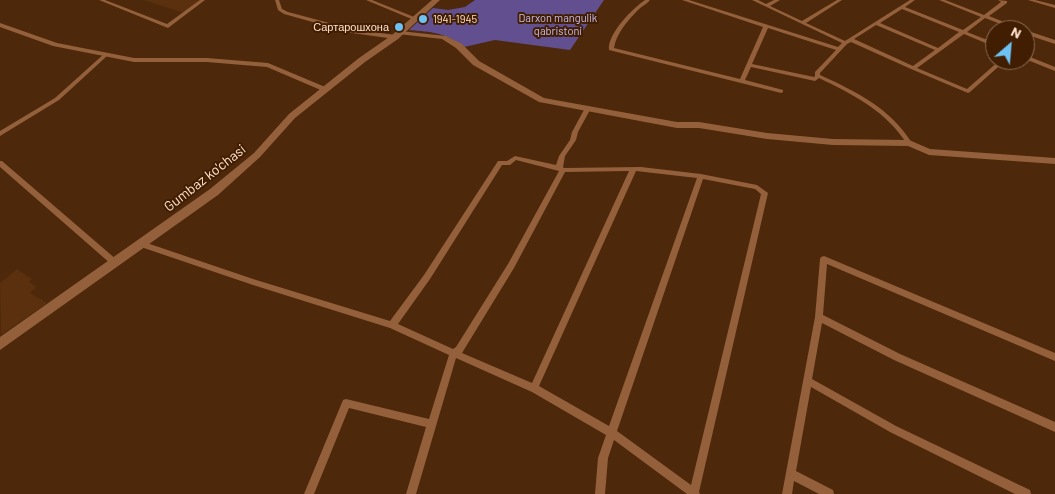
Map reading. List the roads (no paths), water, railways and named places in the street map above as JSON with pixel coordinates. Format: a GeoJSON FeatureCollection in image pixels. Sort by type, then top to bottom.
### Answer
{"type":"FeatureCollection","features":[{"type":"Feature","properties":{"kind":"main road","name":"Gumbaz ko'chasi"},"geometry":{"type":"LineString","coordinates":[[0,344],[240,171],[292,116],[416,20],[436,0]]}},
{"type":"Feature","properties":{"kind":"street"},"geometry":{"type":"LineString","coordinates":[[100,0],[168,26],[203,0]]}},
{"type":"Feature","properties":{"kind":"street"},"geometry":{"type":"LineString","coordinates":[[277,0],[280,10],[286,13],[352,31],[444,37],[459,46],[476,63],[536,97],[550,102],[588,108],[628,118],[661,123],[698,125],[767,136],[833,142],[909,143],[930,152],[1055,161]]}},
{"type":"Feature","properties":{"kind":"street"},"geometry":{"type":"LineString","coordinates":[[368,0],[416,20]]}},
{"type":"Feature","properties":{"kind":"street"},"geometry":{"type":"LineString","coordinates":[[648,0],[640,4],[625,23],[611,42],[611,49],[781,91]]}},
{"type":"Feature","properties":{"kind":"street"},"geometry":{"type":"LineString","coordinates":[[684,0],[840,49]]}},
{"type":"Feature","properties":{"kind":"street"},"geometry":{"type":"LineString","coordinates":[[754,0],[848,42],[968,91],[992,70]]}},
{"type":"Feature","properties":{"kind":"street"},"geometry":{"type":"LineString","coordinates":[[768,5],[778,0]]}},
{"type":"Feature","properties":{"kind":"street"},"geometry":{"type":"LineString","coordinates":[[803,22],[840,0]]}},
{"type":"Feature","properties":{"kind":"street"},"geometry":{"type":"LineString","coordinates":[[818,76],[819,70],[848,42],[913,0]]}},
{"type":"Feature","properties":{"kind":"street"},"geometry":{"type":"LineString","coordinates":[[940,0],[993,20]]}},
{"type":"Feature","properties":{"kind":"street"},"geometry":{"type":"LineString","coordinates":[[1030,0],[1055,7]]}},
{"type":"Feature","properties":{"kind":"street"},"geometry":{"type":"LineString","coordinates":[[912,68],[1004,1]]}},
{"type":"Feature","properties":{"kind":"street"},"geometry":{"type":"LineString","coordinates":[[901,7],[985,42]]}},
{"type":"Feature","properties":{"kind":"street"},"geometry":{"type":"LineString","coordinates":[[875,23],[937,49]]}},
{"type":"Feature","properties":{"kind":"street"},"geometry":{"type":"LineString","coordinates":[[0,25],[55,45],[134,60],[207,60],[268,65],[326,89]]}},
{"type":"Feature","properties":{"kind":"street"},"geometry":{"type":"LineString","coordinates":[[742,81],[766,26]]}},
{"type":"Feature","properties":{"kind":"street"},"geometry":{"type":"LineString","coordinates":[[1035,35],[1055,42]]}},
{"type":"Feature","properties":{"kind":"street"},"geometry":{"type":"LineString","coordinates":[[0,134],[56,99],[105,55]]}},
{"type":"Feature","properties":{"kind":"street"},"geometry":{"type":"LineString","coordinates":[[1035,61],[1055,69]]}},
{"type":"Feature","properties":{"kind":"street"},"geometry":{"type":"LineString","coordinates":[[749,65],[815,79],[818,76]]}},
{"type":"Feature","properties":{"kind":"street"},"geometry":{"type":"LineString","coordinates":[[818,76],[851,91],[871,104],[901,131],[909,143]]}},
{"type":"Feature","properties":{"kind":"street"},"geometry":{"type":"LineString","coordinates":[[411,494],[454,352],[459,350],[511,266],[561,169],[562,156],[573,140],[575,132],[588,108]]}},
{"type":"Feature","properties":{"kind":"street"},"geometry":{"type":"LineString","coordinates":[[141,244],[253,282],[392,325],[534,388],[612,433],[694,494],[765,193],[757,187],[665,170],[561,169],[515,158],[508,164],[500,163],[427,276],[392,325]]}},
{"type":"Feature","properties":{"kind":"street"},"geometry":{"type":"LineString","coordinates":[[0,162],[114,262]]}},
{"type":"Feature","properties":{"kind":"street"},"geometry":{"type":"LineString","coordinates":[[534,388],[633,170]]}},
{"type":"Feature","properties":{"kind":"street"},"geometry":{"type":"LineString","coordinates":[[600,494],[604,458],[701,176]]}},
{"type":"Feature","properties":{"kind":"street"},"geometry":{"type":"LineString","coordinates":[[786,494],[819,318],[824,259],[1055,357]]}},
{"type":"Feature","properties":{"kind":"street"},"geometry":{"type":"LineString","coordinates":[[819,318],[898,357],[1055,427]]}},
{"type":"Feature","properties":{"kind":"street"},"geometry":{"type":"LineString","coordinates":[[808,381],[893,429],[1026,494]]}},
{"type":"Feature","properties":{"kind":"street"},"geometry":{"type":"LineString","coordinates":[[309,494],[346,403],[431,424]]}},
{"type":"Feature","properties":{"kind":"street"},"geometry":{"type":"LineString","coordinates":[[790,473],[829,494]]}},
{"type":"Feature","properties":{"kind":"place","name":"1941-1945"},"geometry":{"type":"Point","coordinates":[423,19]}},
{"type":"Feature","properties":{"kind":"place","name":"Сартарошхона"},"geometry":{"type":"Point","coordinates":[399,27]}},
{"type":"Feature","properties":{"kind":"park label","name":"Darxon mangulik qabristoni"},"geometry":{"type":"Point","coordinates":[558,24]}}]}
